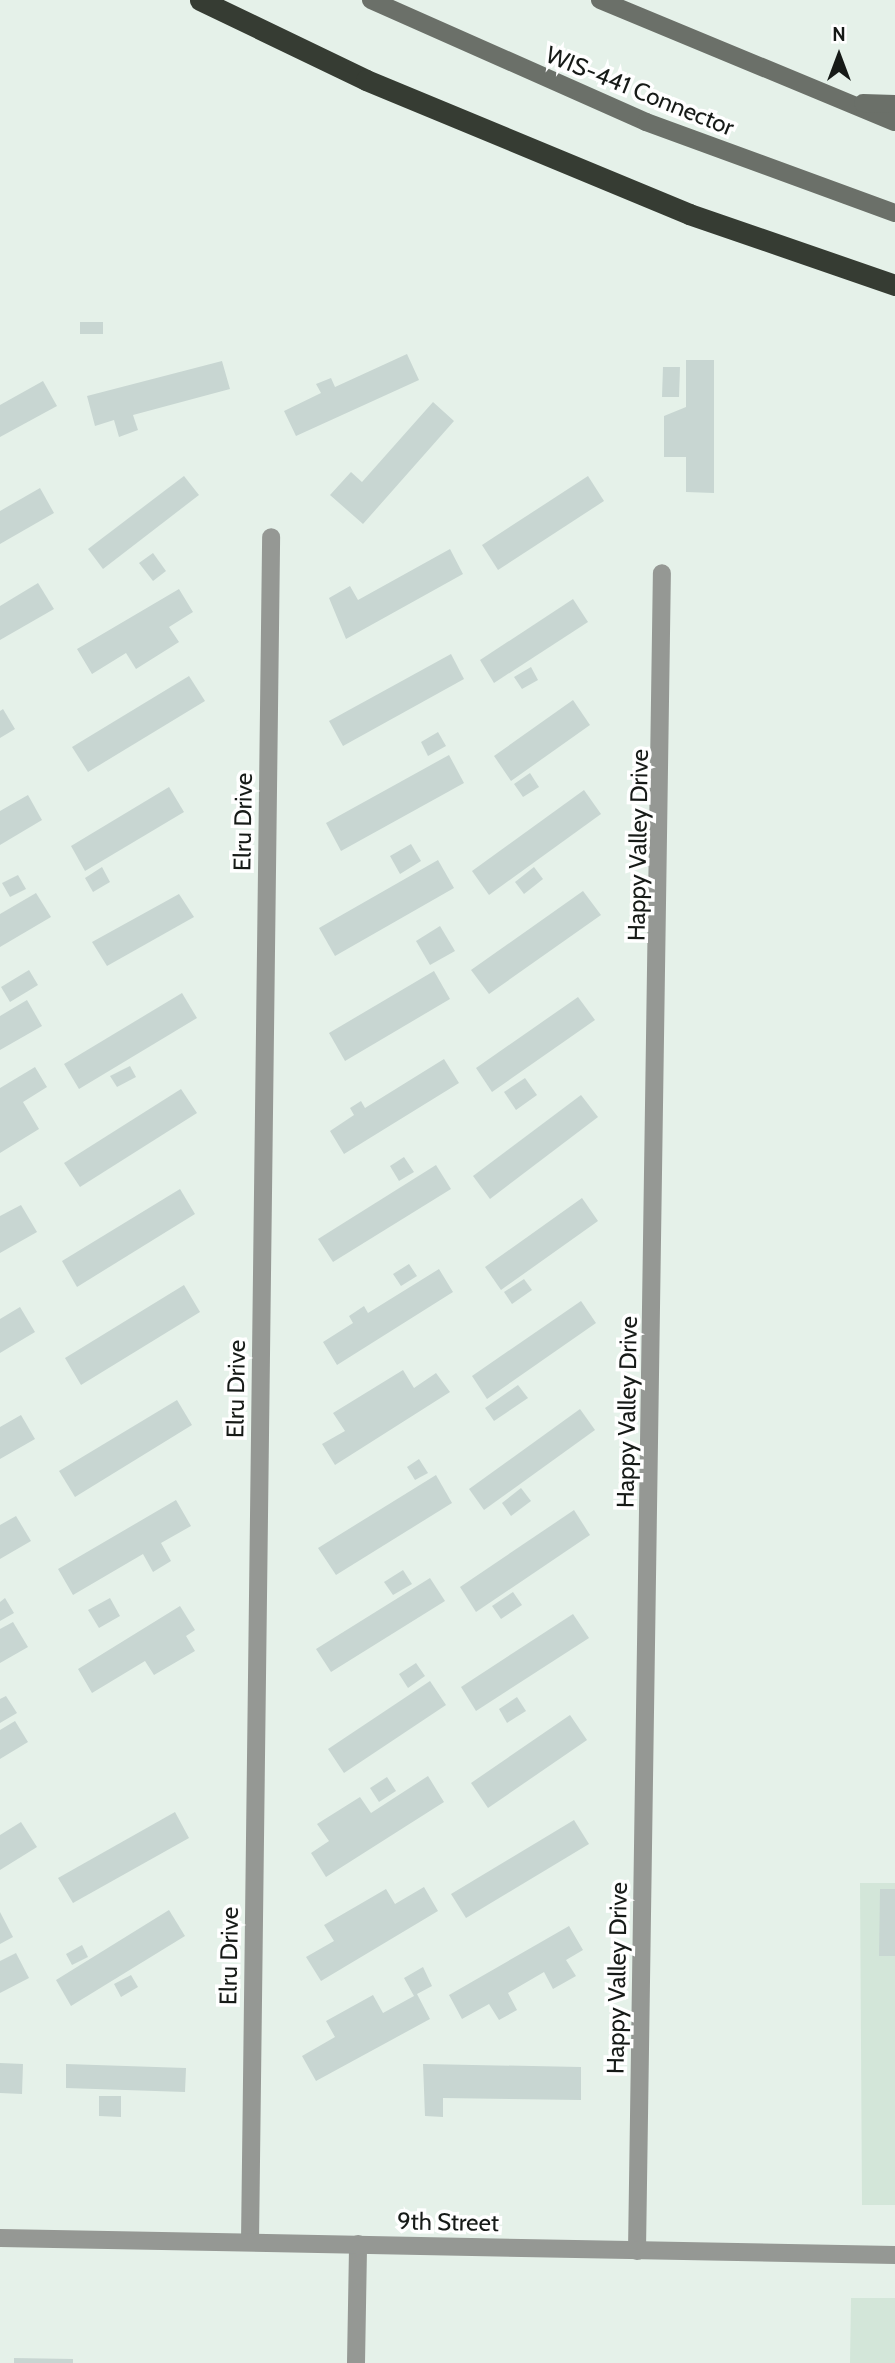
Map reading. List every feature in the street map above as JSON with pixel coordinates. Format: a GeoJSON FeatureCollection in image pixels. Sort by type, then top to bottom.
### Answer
{"type":"FeatureCollection","features":[{"type":"Feature","properties":{"kind":"highway"},"geometry":{"type":"LineString","coordinates":[[200,0],[366,80],[689,214],[895,285]]}},
{"type":"Feature","properties":{"kind":"main road","name":"WIS-441 Connector"},"geometry":{"type":"LineString","coordinates":[[371,0],[646,122],[895,213]]}},
{"type":"Feature","properties":{"kind":"main road"},"geometry":{"type":"LineString","coordinates":[[600,0],[856,103],[895,122]]}},
{"type":"Feature","properties":{"kind":"main road"},"geometry":{"type":"LineString","coordinates":[[856,103],[895,104]]}},
{"type":"Feature","properties":{"kind":"street","name":"Elru Drive"},"geometry":{"type":"LineString","coordinates":[[250,2242],[271,537]]}},
{"type":"Feature","properties":{"kind":"street","name":"Happy Valley Drive"},"geometry":{"type":"LineString","coordinates":[[637,2251],[663,573]]}},
{"type":"Feature","properties":{"kind":"street","name":"9th Street"},"geometry":{"type":"LineString","coordinates":[[0,2238],[895,2255]]}},
{"type":"Feature","properties":{"kind":"street"},"geometry":{"type":"LineString","coordinates":[[356,2363],[358,2244]]}},
{"type":"Feature","properties":{"kind":"shaded area"},"geometry":{"type":"Polygon","coordinates":[[[860,1883],[895,1883],[895,2205],[862,2205],[860,1883]]]}},
{"type":"Feature","properties":{"kind":"shaded area"},"geometry":{"type":"Polygon","coordinates":[[[851,2298],[895,2298],[895,2363],[850,2363],[851,2298]]]}},
{"type":"Feature","properties":{"kind":"building"},"geometry":{"type":"Polygon","coordinates":[[[80,322],[103,322],[103,334],[80,334],[80,322]]]}},
{"type":"Feature","properties":{"kind":"building"},"geometry":{"type":"Polygon","coordinates":[[[407,354],[419,380],[296,436],[284,411],[321,393],[316,384],[331,378],[335,387],[407,354]]]}},
{"type":"Feature","properties":{"kind":"building"},"geometry":{"type":"Polygon","coordinates":[[[686,360],[714,360],[714,493],[686,492],[686,457],[664,457],[664,416],[686,407],[686,360]]]}},
{"type":"Feature","properties":{"kind":"building"},"geometry":{"type":"Polygon","coordinates":[[[222,361],[230,389],[133,415],[138,430],[119,437],[114,420],[95,426],[87,396],[222,361]]]}},
{"type":"Feature","properties":{"kind":"building"},"geometry":{"type":"Polygon","coordinates":[[[663,367],[680,367],[679,397],[662,397],[663,367]]]}},
{"type":"Feature","properties":{"kind":"building"},"geometry":{"type":"Polygon","coordinates":[[[43,381],[57,406],[0,437],[0,405],[43,381]]]}},
{"type":"Feature","properties":{"kind":"building"},"geometry":{"type":"Polygon","coordinates":[[[433,402],[454,421],[363,524],[330,495],[351,472],[362,482],[433,402]]]}},
{"type":"Feature","properties":{"kind":"building"},"geometry":{"type":"Polygon","coordinates":[[[184,476],[199,495],[103,569],[88,549],[184,476]]]}},
{"type":"Feature","properties":{"kind":"building"},"geometry":{"type":"Polygon","coordinates":[[[588,476],[604,501],[498,570],[482,545],[588,476]]]}},
{"type":"Feature","properties":{"kind":"building"},"geometry":{"type":"Polygon","coordinates":[[[40,488],[54,513],[0,544],[0,511],[40,488]]]}},
{"type":"Feature","properties":{"kind":"building"},"geometry":{"type":"Polygon","coordinates":[[[450,549],[463,574],[346,639],[329,598],[350,586],[358,600],[450,549]]]}},
{"type":"Feature","properties":{"kind":"building"},"geometry":{"type":"Polygon","coordinates":[[[153,553],[166,571],[153,581],[139,563],[153,553]]]}},
{"type":"Feature","properties":{"kind":"building"},"geometry":{"type":"Polygon","coordinates":[[[38,583],[54,609],[0,640],[0,606],[38,583]]]}},
{"type":"Feature","properties":{"kind":"building"},"geometry":{"type":"Polygon","coordinates":[[[179,589],[193,612],[169,627],[179,642],[136,669],[126,653],[92,674],[77,649],[179,589]]]}},
{"type":"Feature","properties":{"kind":"building"},"geometry":{"type":"Polygon","coordinates":[[[573,599],[588,622],[494,683],[480,660],[573,599]]]}},
{"type":"Feature","properties":{"kind":"building"},"geometry":{"type":"Polygon","coordinates":[[[451,654],[464,679],[343,746],[329,721],[451,654]]]}},
{"type":"Feature","properties":{"kind":"building"},"geometry":{"type":"Polygon","coordinates":[[[531,667],[538,680],[522,689],[514,677],[531,667]]]}},
{"type":"Feature","properties":{"kind":"building"},"geometry":{"type":"Polygon","coordinates":[[[189,676],[205,701],[88,772],[72,747],[189,676]]]}},
{"type":"Feature","properties":{"kind":"building"},"geometry":{"type":"Polygon","coordinates":[[[573,700],[590,725],[511,781],[494,756],[573,700]]]}},
{"type":"Feature","properties":{"kind":"building"},"geometry":{"type":"Polygon","coordinates":[[[3,709],[15,729],[0,738],[0,711],[3,709]]]}},
{"type":"Feature","properties":{"kind":"building"},"geometry":{"type":"Polygon","coordinates":[[[438,732],[446,746],[428,756],[421,742],[438,732]]]}},
{"type":"Feature","properties":{"kind":"building"},"geometry":{"type":"Polygon","coordinates":[[[449,755],[464,783],[341,851],[326,823],[449,755]]]}},
{"type":"Feature","properties":{"kind":"building"},"geometry":{"type":"Polygon","coordinates":[[[530,773],[539,787],[523,797],[514,784],[530,773]]]}},
{"type":"Feature","properties":{"kind":"building"},"geometry":{"type":"Polygon","coordinates":[[[169,787],[184,812],[85,871],[71,846],[169,787]]]}},
{"type":"Feature","properties":{"kind":"building"},"geometry":{"type":"Polygon","coordinates":[[[584,790],[601,814],[489,895],[472,871],[584,790]]]}},
{"type":"Feature","properties":{"kind":"building"},"geometry":{"type":"Polygon","coordinates":[[[28,795],[42,820],[0,845],[0,811],[28,795]]]}},
{"type":"Feature","properties":{"kind":"building"},"geometry":{"type":"Polygon","coordinates":[[[411,844],[421,861],[400,874],[390,856],[411,844]]]}},
{"type":"Feature","properties":{"kind":"building"},"geometry":{"type":"Polygon","coordinates":[[[438,860],[454,888],[335,956],[319,928],[438,860]]]}},
{"type":"Feature","properties":{"kind":"building"},"geometry":{"type":"Polygon","coordinates":[[[102,867],[110,882],[93,892],[85,878],[102,867]]]}},
{"type":"Feature","properties":{"kind":"building"},"geometry":{"type":"Polygon","coordinates":[[[534,867],[543,879],[524,894],[515,882],[534,867]]]}},
{"type":"Feature","properties":{"kind":"building"},"geometry":{"type":"Polygon","coordinates":[[[18,875],[26,889],[10,897],[2,883],[18,875]]]}},
{"type":"Feature","properties":{"kind":"building"},"geometry":{"type":"Polygon","coordinates":[[[583,891],[601,915],[489,994],[471,970],[583,891]]]}},
{"type":"Feature","properties":{"kind":"building"},"geometry":{"type":"Polygon","coordinates":[[[36,893],[51,917],[0,947],[0,914],[36,893]]]}},
{"type":"Feature","properties":{"kind":"building"},"geometry":{"type":"Polygon","coordinates":[[[179,894],[194,917],[107,966],[92,942],[179,894]]]}},
{"type":"Feature","properties":{"kind":"building"},"geometry":{"type":"Polygon","coordinates":[[[440,926],[455,951],[430,965],[416,941],[440,926]]]}},
{"type":"Feature","properties":{"kind":"building"},"geometry":{"type":"Polygon","coordinates":[[[29,970],[38,985],[10,1002],[1,987],[29,970]]]}},
{"type":"Feature","properties":{"kind":"building"},"geometry":{"type":"Polygon","coordinates":[[[434,971],[450,999],[345,1061],[329,1033],[434,971]]]}},
{"type":"Feature","properties":{"kind":"building"},"geometry":{"type":"Polygon","coordinates":[[[182,993],[197,1018],[79,1089],[64,1064],[182,993]]]}},
{"type":"Feature","properties":{"kind":"building"},"geometry":{"type":"Polygon","coordinates":[[[578,997],[595,1020],[492,1092],[476,1068],[578,997]]]}},
{"type":"Feature","properties":{"kind":"building"},"geometry":{"type":"Polygon","coordinates":[[[27,1000],[42,1026],[0,1050],[0,1016],[27,1000]]]}},
{"type":"Feature","properties":{"kind":"building"},"geometry":{"type":"Polygon","coordinates":[[[444,1059],[459,1083],[344,1154],[330,1131],[354,1115],[350,1108],[361,1101],[365,1108],[444,1059]]]}},
{"type":"Feature","properties":{"kind":"building"},"geometry":{"type":"Polygon","coordinates":[[[130,1066],[136,1077],[117,1087],[110,1076],[130,1066]]]}},
{"type":"Feature","properties":{"kind":"building"},"geometry":{"type":"Polygon","coordinates":[[[35,1067],[47,1087],[23,1102],[39,1129],[0,1153],[0,1088],[35,1067]]]}},
{"type":"Feature","properties":{"kind":"building"},"geometry":{"type":"Polygon","coordinates":[[[525,1078],[537,1095],[516,1110],[504,1092],[525,1078]]]}},
{"type":"Feature","properties":{"kind":"building"},"geometry":{"type":"Polygon","coordinates":[[[181,1089],[197,1113],[80,1187],[64,1163],[181,1089]]]}},
{"type":"Feature","properties":{"kind":"building"},"geometry":{"type":"Polygon","coordinates":[[[581,1095],[598,1117],[490,1199],[473,1176],[581,1095]]]}},
{"type":"Feature","properties":{"kind":"building"},"geometry":{"type":"Polygon","coordinates":[[[404,1157],[414,1172],[399,1181],[390,1166],[404,1157]]]}},
{"type":"Feature","properties":{"kind":"building"},"geometry":{"type":"Polygon","coordinates":[[[436,1165],[451,1189],[333,1262],[318,1239],[436,1165]]]}},
{"type":"Feature","properties":{"kind":"building"},"geometry":{"type":"Polygon","coordinates":[[[180,1189],[195,1214],[77,1287],[62,1261],[180,1189]]]}},
{"type":"Feature","properties":{"kind":"building"},"geometry":{"type":"Polygon","coordinates":[[[582,1198],[598,1221],[501,1290],[485,1267],[582,1198]]]}},
{"type":"Feature","properties":{"kind":"building"},"geometry":{"type":"Polygon","coordinates":[[[21,1205],[37,1232],[0,1253],[0,1216],[21,1205]]]}},
{"type":"Feature","properties":{"kind":"building"},"geometry":{"type":"Polygon","coordinates":[[[409,1264],[417,1276],[401,1286],[393,1274],[409,1264]]]}},
{"type":"Feature","properties":{"kind":"building"},"geometry":{"type":"Polygon","coordinates":[[[439,1269],[453,1292],[337,1365],[323,1342],[353,1323],[349,1316],[364,1306],[368,1313],[439,1269]]]}},
{"type":"Feature","properties":{"kind":"building"},"geometry":{"type":"Polygon","coordinates":[[[524,1279],[532,1290],[512,1304],[504,1292],[524,1279]]]}},
{"type":"Feature","properties":{"kind":"building"},"geometry":{"type":"Polygon","coordinates":[[[184,1285],[200,1312],[81,1385],[65,1358],[184,1285]]]}},
{"type":"Feature","properties":{"kind":"building"},"geometry":{"type":"Polygon","coordinates":[[[581,1301],[596,1323],[487,1399],[472,1376],[581,1301]]]}},
{"type":"Feature","properties":{"kind":"building"},"geometry":{"type":"Polygon","coordinates":[[[20,1307],[35,1332],[0,1353],[0,1319],[20,1307]]]}},
{"type":"Feature","properties":{"kind":"building"},"geometry":{"type":"Polygon","coordinates":[[[403,1370],[414,1388],[436,1373],[450,1392],[335,1465],[322,1444],[345,1431],[333,1413],[403,1370]]]}},
{"type":"Feature","properties":{"kind":"building"},"geometry":{"type":"Polygon","coordinates":[[[518,1385],[528,1398],[494,1421],[485,1408],[518,1385]]]}},
{"type":"Feature","properties":{"kind":"building"},"geometry":{"type":"Polygon","coordinates":[[[177,1400],[192,1425],[75,1497],[59,1471],[177,1400]]]}},
{"type":"Feature","properties":{"kind":"building"},"geometry":{"type":"Polygon","coordinates":[[[580,1409],[595,1430],[484,1510],[469,1489],[580,1409]]]}},
{"type":"Feature","properties":{"kind":"building"},"geometry":{"type":"Polygon","coordinates":[[[21,1415],[35,1439],[0,1459],[0,1427],[21,1415]]]}},
{"type":"Feature","properties":{"kind":"building"},"geometry":{"type":"Polygon","coordinates":[[[419,1459],[428,1473],[415,1480],[407,1467],[419,1459]]]}},
{"type":"Feature","properties":{"kind":"building"},"geometry":{"type":"Polygon","coordinates":[[[436,1475],[452,1503],[336,1575],[318,1548],[436,1475]]]}},
{"type":"Feature","properties":{"kind":"building"},"geometry":{"type":"Polygon","coordinates":[[[521,1488],[531,1501],[511,1516],[502,1503],[521,1488]]]}},
{"type":"Feature","properties":{"kind":"building"},"geometry":{"type":"Polygon","coordinates":[[[176,1500],[191,1526],[161,1543],[171,1561],[153,1572],[143,1554],[73,1595],[58,1569],[176,1500]]]}},
{"type":"Feature","properties":{"kind":"building"},"geometry":{"type":"Polygon","coordinates":[[[574,1510],[590,1535],[476,1612],[460,1587],[574,1510]]]}},
{"type":"Feature","properties":{"kind":"building"},"geometry":{"type":"Polygon","coordinates":[[[16,1516],[31,1541],[0,1559],[0,1525],[16,1516]]]}},
{"type":"Feature","properties":{"kind":"building"},"geometry":{"type":"Polygon","coordinates":[[[403,1570],[412,1584],[393,1595],[384,1582],[403,1570]]]}},
{"type":"Feature","properties":{"kind":"building"},"geometry":{"type":"Polygon","coordinates":[[[430,1578],[445,1601],[331,1672],[316,1649],[430,1578]]]}},
{"type":"Feature","properties":{"kind":"building"},"geometry":{"type":"Polygon","coordinates":[[[513,1592],[522,1605],[501,1619],[492,1606],[513,1592]]]}},
{"type":"Feature","properties":{"kind":"building"},"geometry":{"type":"Polygon","coordinates":[[[5,1598],[14,1613],[0,1621],[0,1602],[5,1598]]]}},
{"type":"Feature","properties":{"kind":"building"},"geometry":{"type":"Polygon","coordinates":[[[110,1598],[120,1616],[99,1628],[88,1610],[110,1598]]]}},
{"type":"Feature","properties":{"kind":"building"},"geometry":{"type":"Polygon","coordinates":[[[180,1606],[195,1630],[186,1636],[195,1651],[154,1675],[145,1661],[92,1693],[78,1669],[180,1606]]]}},
{"type":"Feature","properties":{"kind":"building"},"geometry":{"type":"Polygon","coordinates":[[[573,1614],[589,1638],[476,1711],[461,1687],[573,1614]]]}},
{"type":"Feature","properties":{"kind":"building"},"geometry":{"type":"Polygon","coordinates":[[[13,1622],[28,1647],[0,1663],[0,1629],[13,1622]]]}},
{"type":"Feature","properties":{"kind":"building"},"geometry":{"type":"Polygon","coordinates":[[[416,1663],[425,1676],[408,1688],[399,1674],[416,1663]]]}},
{"type":"Feature","properties":{"kind":"building"},"geometry":{"type":"Polygon","coordinates":[[[430,1681],[446,1705],[344,1773],[328,1749],[430,1681]]]}},
{"type":"Feature","properties":{"kind":"building"},"geometry":{"type":"Polygon","coordinates":[[[6,1696],[17,1713],[0,1723],[0,1699],[6,1696]]]}},
{"type":"Feature","properties":{"kind":"building"},"geometry":{"type":"Polygon","coordinates":[[[517,1697],[526,1711],[507,1723],[499,1709],[517,1697]]]}},
{"type":"Feature","properties":{"kind":"building"},"geometry":{"type":"Polygon","coordinates":[[[570,1715],[587,1740],[488,1808],[471,1783],[570,1715]]]}},
{"type":"Feature","properties":{"kind":"building"},"geometry":{"type":"Polygon","coordinates":[[[15,1721],[28,1742],[0,1759],[0,1730],[15,1721]]]}},
{"type":"Feature","properties":{"kind":"building"},"geometry":{"type":"Polygon","coordinates":[[[428,1776],[444,1802],[326,1877],[311,1853],[329,1841],[317,1824],[360,1797],[371,1813],[428,1776]]]}},
{"type":"Feature","properties":{"kind":"building"},"geometry":{"type":"Polygon","coordinates":[[[387,1777],[396,1791],[379,1802],[370,1788],[387,1777]]]}},
{"type":"Feature","properties":{"kind":"building"},"geometry":{"type":"Polygon","coordinates":[[[175,1812],[189,1838],[73,1903],[58,1878],[175,1812]]]}},
{"type":"Feature","properties":{"kind":"building"},"geometry":{"type":"Polygon","coordinates":[[[574,1820],[589,1844],[466,1918],[451,1894],[574,1820]]]}},
{"type":"Feature","properties":{"kind":"building"},"geometry":{"type":"Polygon","coordinates":[[[21,1822],[37,1847],[0,1870],[0,1835],[21,1822]]]}},
{"type":"Feature","properties":{"kind":"building"},"geometry":{"type":"Polygon","coordinates":[[[424,1887],[438,1911],[321,1981],[306,1957],[334,1941],[324,1925],[386,1889],[395,1904],[424,1887]]]}},
{"type":"Feature","properties":{"kind":"building"},"geometry":{"type":"Polygon","coordinates":[[[880,1889],[895,1889],[895,1956],[879,1956],[880,1889]]]}},
{"type":"Feature","properties":{"kind":"building"},"geometry":{"type":"Polygon","coordinates":[[[169,1910],[185,1936],[71,2006],[56,1980],[169,1910]]]}},
{"type":"Feature","properties":{"kind":"building"},"geometry":{"type":"Polygon","coordinates":[[[0,1912],[13,1937],[0,1944],[0,1912]]]}},
{"type":"Feature","properties":{"kind":"building"},"geometry":{"type":"Polygon","coordinates":[[[569,1926],[583,1950],[566,1960],[576,1976],[553,1989],[544,1972],[508,1993],[517,2010],[499,2020],[489,2004],[462,2019],[449,1995],[569,1926]]]}},
{"type":"Feature","properties":{"kind":"building"},"geometry":{"type":"Polygon","coordinates":[[[82,1945],[88,1957],[72,1965],[66,1954],[82,1945]]]}},
{"type":"Feature","properties":{"kind":"building"},"geometry":{"type":"Polygon","coordinates":[[[16,1953],[29,1978],[0,1993],[0,1961],[16,1953]]]}},
{"type":"Feature","properties":{"kind":"building"},"geometry":{"type":"Polygon","coordinates":[[[423,1967],[432,1986],[417,1994],[430,2019],[316,2081],[302,2056],[335,2037],[326,2021],[373,1995],[383,2013],[414,1996],[404,1978],[423,1967]]]}},
{"type":"Feature","properties":{"kind":"building"},"geometry":{"type":"Polygon","coordinates":[[[131,1975],[138,1987],[121,1997],[114,1984],[131,1975]]]}},
{"type":"Feature","properties":{"kind":"building"},"geometry":{"type":"Polygon","coordinates":[[[0,2063],[23,2064],[22,2094],[0,2093],[0,2063]]]}},
{"type":"Feature","properties":{"kind":"building"},"geometry":{"type":"Polygon","coordinates":[[[66,2064],[186,2068],[185,2092],[66,2088],[66,2064]]]}},
{"type":"Feature","properties":{"kind":"building"},"geometry":{"type":"Polygon","coordinates":[[[423,2064],[581,2067],[581,2100],[443,2098],[443,2117],[425,2116],[423,2064]]]}},
{"type":"Feature","properties":{"kind":"building"},"geometry":{"type":"Polygon","coordinates":[[[99,2096],[121,2096],[121,2117],[99,2116],[99,2096]]]}},
{"type":"Feature","properties":{"kind":"building"},"geometry":{"type":"Polygon","coordinates":[[[14,2358],[73,2359],[73,2363],[14,2363],[14,2358]]]}}]}
